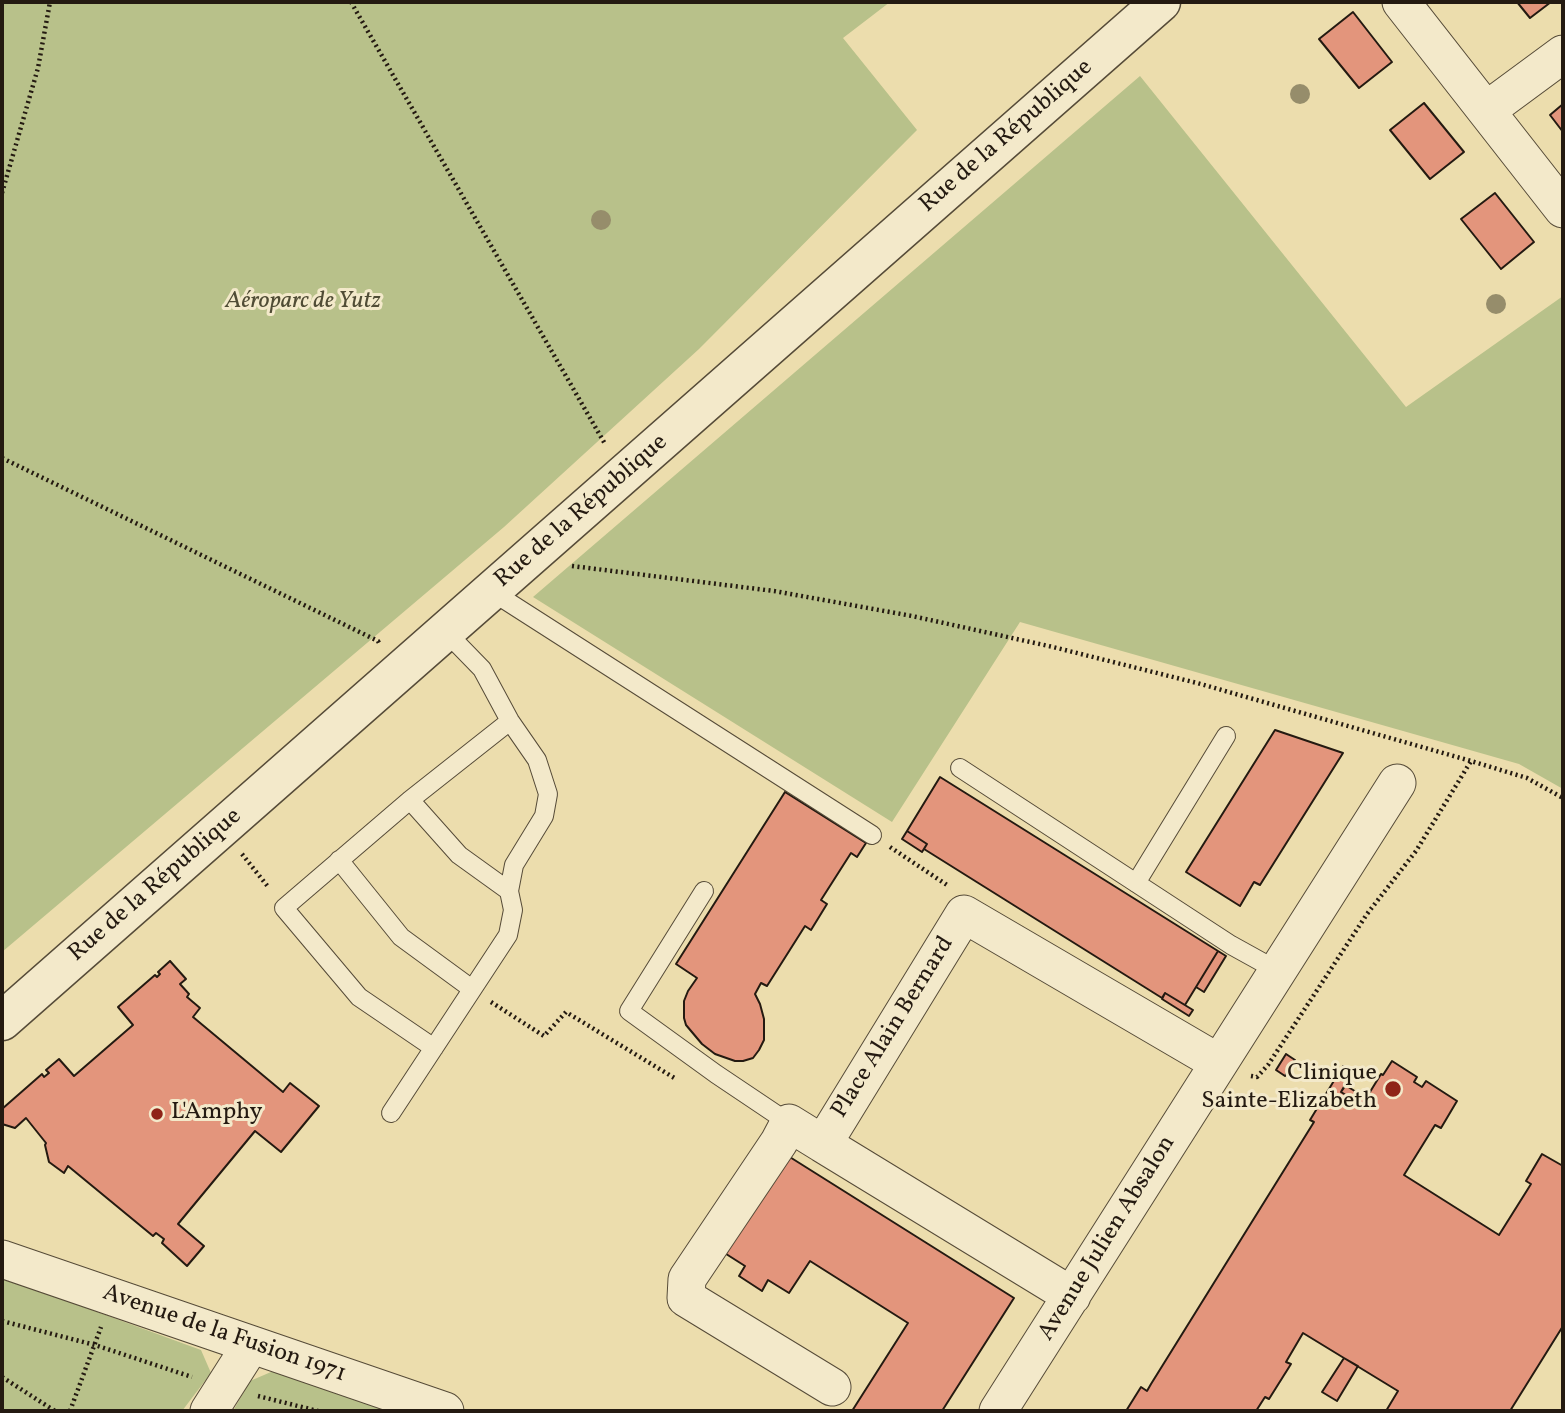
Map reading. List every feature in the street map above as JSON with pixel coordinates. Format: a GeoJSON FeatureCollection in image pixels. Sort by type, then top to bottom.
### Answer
{"type":"FeatureCollection","features":[{"type":"Feature","properties":{"kind":"street","name":"Rue de la République"},"geometry":{"type":"LineString","coordinates":[[2,1021],[1161,2]]}},
{"type":"Feature","properties":{"kind":"street"},"geometry":{"type":"LineString","coordinates":[[1401,2],[1563,209]]}},
{"type":"Feature","properties":{"kind":"street"},"geometry":{"type":"LineString","coordinates":[[1487,110],[1563,54]]}},
{"type":"Feature","properties":{"kind":"street","name":"Avenue Julien Absalon"},"geometry":{"type":"LineString","coordinates":[[998,1411],[1397,783]]}},
{"type":"Feature","properties":{"kind":"street","name":"Place Alain Bernard"},"geometry":{"type":"LineString","coordinates":[[1072,1296],[822,1144],[964,914],[1219,1063]]}},
{"type":"Feature","properties":{"kind":"street"},"geometry":{"type":"LineString","coordinates":[[822,1144],[789,1123],[687,1279],[686,1298],[832,1387]]}},
{"type":"Feature","properties":{"kind":"street","name":"Avenue de la Fusion 1971"},"geometry":{"type":"LineString","coordinates":[[2,1259],[445,1411]]}},
{"type":"Feature","properties":{"kind":"street"},"geometry":{"type":"LineString","coordinates":[[217,1399],[251,1345]]}},
{"type":"Feature","properties":{"kind":"lane"},"geometry":{"type":"LineString","coordinates":[[491,592],[872,835]]}},
{"type":"Feature","properties":{"kind":"lane"},"geometry":{"type":"LineString","coordinates":[[391,1114],[508,935],[513,910],[509,891],[513,865],[544,816],[548,794],[537,760],[510,721],[482,669],[446,631]]}},
{"type":"Feature","properties":{"kind":"lane"},"geometry":{"type":"LineString","coordinates":[[434,1048],[359,997],[284,908],[410,800],[510,721]]}},
{"type":"Feature","properties":{"kind":"lane"},"geometry":{"type":"LineString","coordinates":[[1136,883],[1226,736]]}},
{"type":"Feature","properties":{"kind":"lane"},"geometry":{"type":"LineString","coordinates":[[960,768],[1231,945],[1278,971]]}},
{"type":"Feature","properties":{"kind":"lane"},"geometry":{"type":"LineString","coordinates":[[410,800],[459,855],[509,891]]}},
{"type":"Feature","properties":{"kind":"lane"},"geometry":{"type":"LineString","coordinates":[[340,860],[401,937],[472,989]]}},
{"type":"Feature","properties":{"kind":"lane"},"geometry":{"type":"LineString","coordinates":[[704,891],[629,1011],[789,1123]]}},
{"type":"Feature","properties":{"kind":"path"},"geometry":{"type":"LineString","coordinates":[[2,194],[38,68],[50,2]]}},
{"type":"Feature","properties":{"kind":"path"},"geometry":{"type":"LineString","coordinates":[[351,2],[623,475]]}},
{"type":"Feature","properties":{"kind":"path"},"geometry":{"type":"LineString","coordinates":[[2,458],[378,641],[396,675]]}},
{"type":"Feature","properties":{"kind":"path"},"geometry":{"type":"LineString","coordinates":[[544,545],[568,566],[774,591],[912,616],[1198,683],[1527,778],[1563,798]]}},
{"type":"Feature","properties":{"kind":"path"},"geometry":{"type":"LineString","coordinates":[[1219,1063],[1245,1076],[1257,1077],[1268,1065],[1367,914],[1416,851],[1471,761]]}},
{"type":"Feature","properties":{"kind":"path"},"geometry":{"type":"LineString","coordinates":[[222,828],[284,908]]}},
{"type":"Feature","properties":{"kind":"path"},"geometry":{"type":"LineString","coordinates":[[872,835],[965,898],[964,914]]}},
{"type":"Feature","properties":{"kind":"path"},"geometry":{"type":"LineString","coordinates":[[472,989],[544,1036],[566,1012],[684,1084]]}},
{"type":"Feature","properties":{"kind":"path"},"geometry":{"type":"LineString","coordinates":[[71,1411],[112,1296]]}},
{"type":"Feature","properties":{"kind":"path"},"geometry":{"type":"LineString","coordinates":[[2,1321],[95,1345],[217,1399],[318,1411]]}},
{"type":"Feature","properties":{"kind":"path"},"geometry":{"type":"LineString","coordinates":[[2,1377],[54,1411]]}},
{"type":"Feature","properties":{"kind":"green space","name":"Aéroparc de Yutz"},"geometry":{"type":"Polygon","coordinates":[[[2,2],[890,2],[843,38],[917,130],[699,349],[504,527],[2,952],[2,2]]]}},
{"type":"Feature","properties":{"kind":"green space"},"geometry":{"type":"Polygon","coordinates":[[[1140,76],[1406,407],[1563,296],[1563,789],[1519,764],[1020,622],[892,822],[533,597],[1140,76]]]}},
{"type":"Feature","properties":{"kind":"green space"},"geometry":{"type":"Polygon","coordinates":[[[2,1277],[201,1350],[211,1373],[182,1411],[2,1411],[2,1277]]]}},
{"type":"Feature","properties":{"kind":"green space"},"geometry":{"type":"Polygon","coordinates":[[[278,1369],[395,1411],[233,1411],[250,1381],[278,1369]]]}},
{"type":"Feature","properties":{"kind":"building"},"geometry":{"type":"Polygon","coordinates":[[[1517,2],[1551,2],[1530,18],[1517,2]]]}},
{"type":"Feature","properties":{"kind":"building"},"geometry":{"type":"Polygon","coordinates":[[[1353,12],[1392,62],[1359,88],[1319,39],[1353,12]]]}},
{"type":"Feature","properties":{"kind":"building"},"geometry":{"type":"Polygon","coordinates":[[[1424,103],[1464,152],[1430,179],[1390,130],[1424,103]]]}},
{"type":"Feature","properties":{"kind":"building"},"geometry":{"type":"Polygon","coordinates":[[[1563,104],[1563,132],[1550,115],[1563,104]]]}},
{"type":"Feature","properties":{"kind":"building"},"geometry":{"type":"Polygon","coordinates":[[[1495,193],[1534,242],[1501,269],[1461,219],[1495,193]]]}},
{"type":"Feature","properties":{"kind":"building"},"geometry":{"type":"Polygon","coordinates":[[[1275,730],[1343,753],[1260,885],[1254,882],[1240,906],[1186,872],[1275,730]]]}},
{"type":"Feature","properties":{"kind":"building"},"geometry":{"type":"Polygon","coordinates":[[[940,777],[1218,951],[1185,1005],[1165,993],[1162,998],[924,849],[927,844],[907,831],[940,777]]]}},
{"type":"Feature","properties":{"kind":"building"},"geometry":{"type":"Polygon","coordinates":[[[785,792],[866,843],[857,857],[851,853],[821,900],[827,904],[811,930],[805,926],[767,986],[761,983],[755,994],[764,1019],[764,1040],[753,1058],[735,1061],[715,1054],[702,1044],[686,1025],[684,1001],[697,978],[676,964],[785,792]]]}},
{"type":"Feature","properties":{"kind":"building"},"geometry":{"type":"Polygon","coordinates":[[[907,831],[927,844],[922,852],[902,839],[907,831]]]}},
{"type":"Feature","properties":{"kind":"building"},"geometry":{"type":"Polygon","coordinates":[[[1218,951],[1226,956],[1204,992],[1196,987],[1218,951]]]}},
{"type":"Feature","properties":{"kind":"building","name":"L'Amphy"},"geometry":{"type":"Polygon","coordinates":[[[170,961],[186,979],[180,984],[189,994],[187,997],[200,1008],[193,1017],[283,1092],[290,1083],[319,1106],[281,1152],[255,1131],[178,1224],[204,1246],[187,1266],[162,1243],[164,1239],[156,1233],[153,1236],[68,1166],[64,1173],[49,1162],[46,1143],[26,1118],[15,1128],[2,1124],[2,1109],[42,1074],[44,1077],[49,1073],[46,1070],[59,1059],[74,1076],[133,1025],[118,1007],[155,975],[157,977],[160,974],[158,972],[170,961]]]}},
{"type":"Feature","properties":{"kind":"building"},"geometry":{"type":"Polygon","coordinates":[[[1165,993],[1193,1010],[1189,1016],[1162,999],[1165,993]]]}},
{"type":"Feature","properties":{"kind":"building"},"geometry":{"type":"Polygon","coordinates":[[[1286,1054],[1295,1060],[1285,1076],[1276,1070],[1286,1054]]]}},
{"type":"Feature","properties":{"kind":"building"},"geometry":{"type":"Polygon","coordinates":[[[1392,1061],[1417,1077],[1414,1082],[1422,1087],[1426,1081],[1457,1101],[1441,1128],[1435,1125],[1404,1175],[1499,1235],[1531,1184],[1526,1181],[1542,1154],[1563,1166],[1563,1326],[1510,1411],[1386,1411],[1398,1391],[1303,1333],[1286,1362],[1291,1364],[1269,1399],[1265,1397],[1256,1411],[1126,1411],[1141,1387],[1147,1391],[1314,1122],[1310,1120],[1343,1066],[1354,1073],[1341,1092],[1362,1105],[1392,1061]]]}},
{"type":"Feature","properties":{"kind":"building"},"geometry":{"type":"Polygon","coordinates":[[[1345,1085],[1366,1098],[1362,1105],[1341,1092],[1345,1085]]]}},
{"type":"Feature","properties":{"kind":"building"},"geometry":{"type":"Polygon","coordinates":[[[785,1154],[1014,1298],[942,1411],[852,1411],[908,1323],[810,1261],[789,1293],[768,1280],[762,1291],[739,1276],[745,1266],[723,1252],[785,1154]]]}},
{"type":"Feature","properties":{"kind":"building"},"geometry":{"type":"Polygon","coordinates":[[[1344,1358],[1358,1366],[1337,1401],[1322,1392],[1344,1358]]]}},
{"type":"Feature","properties":{"kind":"place","name":"Clinique Sainte-Elizabeth"},"geometry":{"type":"Point","coordinates":[1393,1089]}},
{"type":"Feature","properties":{"kind":"place","name":"L'Amphy"},"geometry":{"type":"Point","coordinates":[157,1114]}}]}
